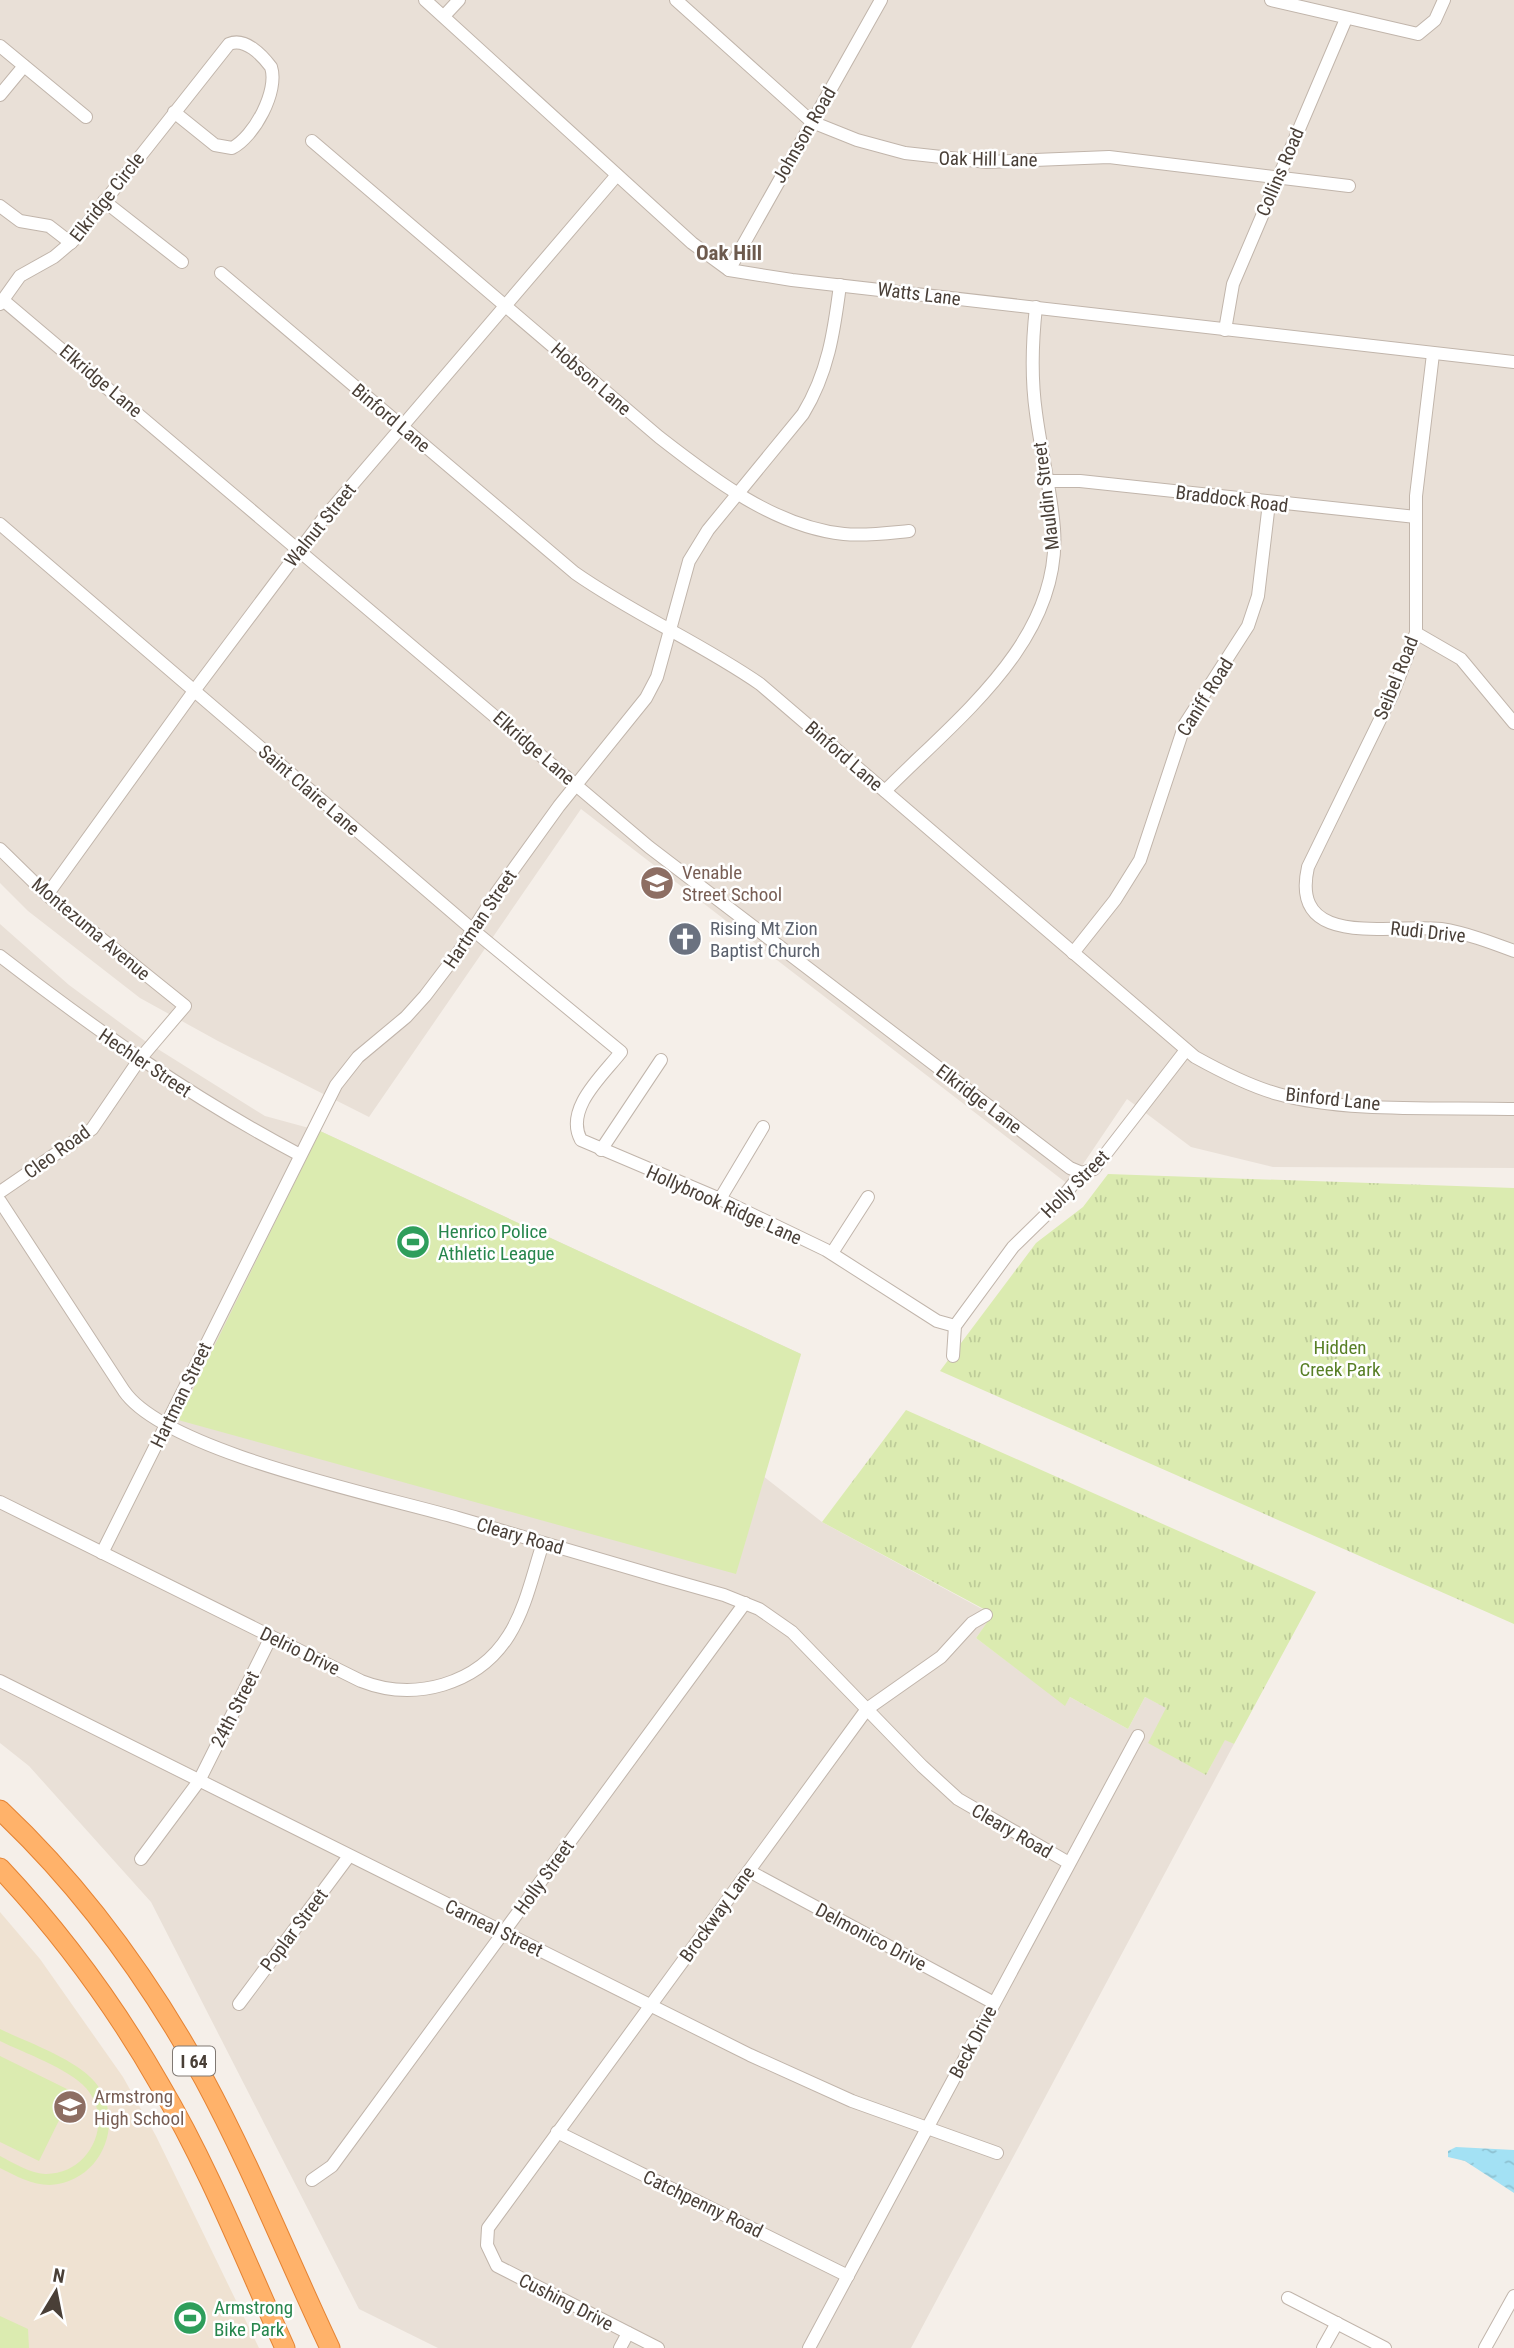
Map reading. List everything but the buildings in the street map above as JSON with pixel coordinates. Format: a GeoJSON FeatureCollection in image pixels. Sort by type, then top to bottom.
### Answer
{"type":"FeatureCollection","features":[{"type":"Feature","properties":{"kind":"highway","name":"I 64"},"geometry":{"type":"LineString","coordinates":[[0,1810],[110,1933],[173,2026],[215,2100],[330,2348]]}},
{"type":"Feature","properties":{"kind":"highway","name":"I 64"},"geometry":{"type":"LineString","coordinates":[[0,1868],[65,1941],[117,2014],[162,2086],[285,2348]]}},
{"type":"Feature","properties":{"kind":"street","name":"Watts Lane"},"geometry":{"type":"LineString","coordinates":[[425,0],[707,255],[729,270],[1514,362]]}},
{"type":"Feature","properties":{"kind":"street"},"geometry":{"type":"LineString","coordinates":[[444,16],[459,0]]}},
{"type":"Feature","properties":{"kind":"street","name":"Oak Hill Lane"},"geometry":{"type":"LineString","coordinates":[[676,0],[812,122],[858,140],[933,159],[987,162],[1109,157],[1349,186]]}},
{"type":"Feature","properties":{"kind":"street","name":"Johnson Road"},"geometry":{"type":"LineString","coordinates":[[729,270],[881,0]]}},
{"type":"Feature","properties":{"kind":"street"},"geometry":{"type":"LineString","coordinates":[[1271,0],[1418,34],[1435,20],[1444,0]]}},
{"type":"Feature","properties":{"kind":"street","name":"Collins Road"},"geometry":{"type":"LineString","coordinates":[[1225,330],[1233,284],[1346,19]]}},
{"type":"Feature","properties":{"kind":"street","name":"Elkridge Circle"},"geometry":{"type":"LineString","coordinates":[[2,302],[25,272],[54,257],[71,243],[174,112],[229,44],[241,41],[271,67],[272,89],[248,137],[232,148],[215,145],[174,112]]}},
{"type":"Feature","properties":{"kind":"street"},"geometry":{"type":"LineString","coordinates":[[0,46],[86,117]]}},
{"type":"Feature","properties":{"kind":"street"},"geometry":{"type":"LineString","coordinates":[[0,95],[24,66]]}},
{"type":"Feature","properties":{"kind":"street","name":"Hobson Lane"},"geometry":{"type":"LineString","coordinates":[[312,141],[659,438],[738,493],[779,516],[814,528],[856,534],[909,531]]}},
{"type":"Feature","properties":{"kind":"street","name":"Walnut Street"},"geometry":{"type":"LineString","coordinates":[[47,895],[300,549],[617,175]]}},
{"type":"Feature","properties":{"kind":"street"},"geometry":{"type":"LineString","coordinates":[[104,201],[182,262]]}},
{"type":"Feature","properties":{"kind":"street"},"geometry":{"type":"LineString","coordinates":[[0,206],[20,221],[49,226],[71,243]]}},
{"type":"Feature","properties":{"kind":"street","name":"Binford Lane"},"geometry":{"type":"LineString","coordinates":[[221,273],[575,573],[760,684],[1186,1050],[1247,1084],[1300,1099],[1514,1109]]}},
{"type":"Feature","properties":{"kind":"street","name":"Hartman Street"},"geometry":{"type":"LineString","coordinates":[[103,1553],[336,1085],[348,1068],[425,996],[576,784],[646,698],[657,677],[689,561],[708,530],[803,414],[814,396],[829,360],[839,285]]}},
{"type":"Feature","properties":{"kind":"street","name":"Elkridge Lane"},"geometry":{"type":"LineString","coordinates":[[2,302],[300,549],[638,839],[1070,1168],[1082,1173]]}},
{"type":"Feature","properties":{"kind":"street","name":"Mauldin Street"},"geometry":{"type":"LineString","coordinates":[[885,791],[996,678],[1029,635],[1045,600],[1054,557],[1054,528],[1032,379],[1036,307]]}},
{"type":"Feature","properties":{"kind":"street","name":"Seibel Road"},"geometry":{"type":"LineString","coordinates":[[1339,927],[1321,919],[1307,902],[1304,889],[1308,867],[1393,692],[1416,633],[1416,496],[1433,354]]}},
{"type":"Feature","properties":{"kind":"street","name":"Braddock Road"},"geometry":{"type":"LineString","coordinates":[[1047,481],[1080,481],[1416,517]]}},
{"type":"Feature","properties":{"kind":"street","name":"Caniff Road"},"geometry":{"type":"LineString","coordinates":[[1073,953],[1115,900],[1140,860],[1185,724],[1248,626],[1258,596],[1269,503]]}},
{"type":"Feature","properties":{"kind":"street","name":"Saint Claire Lane"},"geometry":{"type":"LineString","coordinates":[[0,524],[473,930],[621,1052]]}},
{"type":"Feature","properties":{"kind":"street"},"geometry":{"type":"LineString","coordinates":[[1416,633],[1461,659],[1514,723]]}},
{"type":"Feature","properties":{"kind":"street","name":"Montezuma Avenue"},"geometry":{"type":"LineString","coordinates":[[0,849],[47,895],[186,1006]]}},
{"type":"Feature","properties":{"kind":"street","name":"Rudi Drive"},"geometry":{"type":"LineString","coordinates":[[1339,927],[1442,929],[1514,951]]}},
{"type":"Feature","properties":{"kind":"street","name":"Hechler Street"},"geometry":{"type":"LineString","coordinates":[[0,956],[139,1060],[219,1111],[300,1155]]}},
{"type":"Feature","properties":{"kind":"street","name":"Cleo Road"},"geometry":{"type":"LineString","coordinates":[[0,1192],[92,1129],[139,1060],[186,1006]]}},
{"type":"Feature","properties":{"kind":"street","name":"Holly Street"},"geometry":{"type":"LineString","coordinates":[[955,1326],[1013,1247],[1057,1204],[1082,1173],[1094,1169],[1186,1050]]}},
{"type":"Feature","properties":{"kind":"street","name":"Hollybrook Ridge Lane"},"geometry":{"type":"LineString","coordinates":[[621,1052],[581,1104],[576,1118],[576,1133],[580,1140],[719,1199],[832,1253],[937,1321],[955,1326]]}},
{"type":"Feature","properties":{"kind":"street"},"geometry":{"type":"LineString","coordinates":[[601,1150],[661,1060]]}},
{"type":"Feature","properties":{"kind":"street"},"geometry":{"type":"LineString","coordinates":[[719,1199],[763,1127]]}},
{"type":"Feature","properties":{"kind":"street"},"geometry":{"type":"LineString","coordinates":[[832,1253],[868,1197]]}},
{"type":"Feature","properties":{"kind":"street","name":"Cleary Road"},"geometry":{"type":"LineString","coordinates":[[0,1201],[131,1402],[166,1425],[235,1455],[744,1603],[792,1632],[958,1799],[1069,1863]]}},
{"type":"Feature","properties":{"kind":"street"},"geometry":{"type":"LineString","coordinates":[[953,1356],[955,1326]]}},
{"type":"Feature","properties":{"kind":"street","name":"Delrio Drive"},"geometry":{"type":"LineString","coordinates":[[0,1502],[375,1686],[408,1691],[443,1685],[474,1671],[506,1640],[518,1616],[543,1543]]}},
{"type":"Feature","properties":{"kind":"street","name":"Holly Street"},"geometry":{"type":"LineString","coordinates":[[312,2180],[332,2166],[744,1603]]}},
{"type":"Feature","properties":{"kind":"street","name":"Brockway Lane"},"geometry":{"type":"LineString","coordinates":[[486,2245],[488,2228],[495,2216],[867,1709],[941,1657],[972,1623],[986,1615]]}},
{"type":"Feature","properties":{"kind":"street","name":"24th Street"},"geometry":{"type":"LineString","coordinates":[[141,1859],[199,1781],[271,1637]]}},
{"type":"Feature","properties":{"kind":"street","name":"Carneal Street"},"geometry":{"type":"LineString","coordinates":[[0,1681],[650,2006],[810,2083],[997,2153]]}},
{"type":"Feature","properties":{"kind":"street","name":"Beck Drive"},"geometry":{"type":"LineString","coordinates":[[809,2348],[1138,1736]]}},
{"type":"Feature","properties":{"kind":"street","name":"Poplar Street"},"geometry":{"type":"LineString","coordinates":[[239,2004],[349,1856]]}},
{"type":"Feature","properties":{"kind":"street","name":"Delmonico Drive"},"geometry":{"type":"LineString","coordinates":[[748,1871],[994,2003]]}},
{"type":"Feature","properties":{"kind":"street","name":"Catchpenny Road"},"geometry":{"type":"LineString","coordinates":[[557,2132],[848,2276]]}},
{"type":"Feature","properties":{"kind":"street","name":"Cushing Drive"},"geometry":{"type":"LineString","coordinates":[[486,2245],[489,2254],[502,2270],[658,2348]]}},
{"type":"Feature","properties":{"kind":"street"},"geometry":{"type":"LineString","coordinates":[[1485,2348],[1514,2296]]}},
{"type":"Feature","properties":{"kind":"street"},"geometry":{"type":"LineString","coordinates":[[1288,2298],[1385,2348]]}},
{"type":"Feature","properties":{"kind":"street"},"geometry":{"type":"LineString","coordinates":[[1323,2348],[1338,2323]]}},
{"type":"Feature","properties":{"kind":"street"},"geometry":{"type":"LineString","coordinates":[[620,2348],[628,2333]]}},
{"type":"Feature","properties":{"kind":"shaded area"},"geometry":{"type":"Polygon","coordinates":[[[0,0],[1514,0],[1514,1168],[1273,1167],[1191,1147],[1127,1099],[1069,1185],[581,809],[369,1117],[218,1041],[140,998],[28,911],[0,883],[0,0]]]}},
{"type":"Feature","properties":{"kind":"shaded area"},"geometry":{"type":"Polygon","coordinates":[[[0,924],[69,985],[145,1041],[265,1116],[320,1131],[801,1354],[763,1476],[822,1522],[993,1615],[976,1638],[1065,1705],[1070,1697],[1128,1729],[1145,1697],[1167,1708],[1206,1775],[1225,1739],[1234,1744],[911,2348],[438,2348],[359,2309],[151,1902],[29,1766],[0,1743],[0,924]]]}},
{"type":"Feature","properties":{"kind":"shaded area","name":"Armstrong High School"},"geometry":{"type":"Polygon","coordinates":[[[0,1912],[40,1959],[123,2077],[156,2136],[259,2348],[0,2348],[0,1912]]]}},
{"type":"Feature","properties":{"kind":"green space","name":"Henrico Police Athletic League"},"geometry":{"type":"Polygon","coordinates":[[[320,1131],[801,1354],[736,1574],[178,1420],[320,1131]]]}},
{"type":"Feature","properties":{"kind":"green space","name":"Hidden Creek Park"},"geometry":{"type":"Polygon","coordinates":[[[1108,1174],[1514,1188],[1514,1624],[940,1371],[1036,1243],[1083,1207],[1108,1174]]]}},
{"type":"Feature","properties":{"kind":"green space"},"geometry":{"type":"Polygon","coordinates":[[[906,1410],[1316,1592],[1234,1744],[1225,1740],[1206,1775],[1148,1743],[1166,1708],[1145,1697],[1128,1729],[1070,1697],[1065,1706],[976,1638],[993,1614],[822,1522],[906,1410]]]}},
{"type":"Feature","properties":{"kind":"green space"},"geometry":{"type":"Polygon","coordinates":[[[0,2029],[75,2065],[94,2081],[104,2096],[109,2130],[96,2161],[84,2173],[68,2181],[50,2185],[24,2180],[0,2168],[0,2156],[27,2170],[45,2174],[61,2172],[74,2166],[93,2144],[98,2130],[98,2116],[94,2101],[86,2088],[68,2074],[0,2041],[0,2029]]]}},
{"type":"Feature","properties":{"kind":"green space"},"geometry":{"type":"Polygon","coordinates":[[[0,2056],[73,2092],[39,2161],[0,2142],[0,2056]]]}},
{"type":"Feature","properties":{"kind":"green space"},"geometry":{"type":"Polygon","coordinates":[[[0,2316],[28,2329],[29,2348],[0,2348],[0,2316]]]}},
{"type":"Feature","properties":{"kind":"water"},"geometry":{"type":"Polygon","coordinates":[[[1456,2147],[1514,2150],[1514,2193],[1465,2161],[1448,2157],[1448,2151],[1456,2147]]]}},
{"type":"Feature","properties":{"kind":"place","name":"Venable Street School"},"geometry":{"type":"Point","coordinates":[657,883]}},
{"type":"Feature","properties":{"kind":"place","name":"Rising Mt Zion Baptist Church"},"geometry":{"type":"Point","coordinates":[685,939]}},
{"type":"Feature","properties":{"kind":"place","name":"Henrico Police Athletic League"},"geometry":{"type":"Point","coordinates":[413,1242]}},
{"type":"Feature","properties":{"kind":"place","name":"Armstrong High School"},"geometry":{"type":"Point","coordinates":[70,2107]}},
{"type":"Feature","properties":{"kind":"place","name":"Armstrong Bike Park"},"geometry":{"type":"Point","coordinates":[190,2318]}},
{"type":"Feature","properties":{"kind":"district","name":"Oak Hill"},"geometry":{"type":"Point","coordinates":[729,253]}}]}
